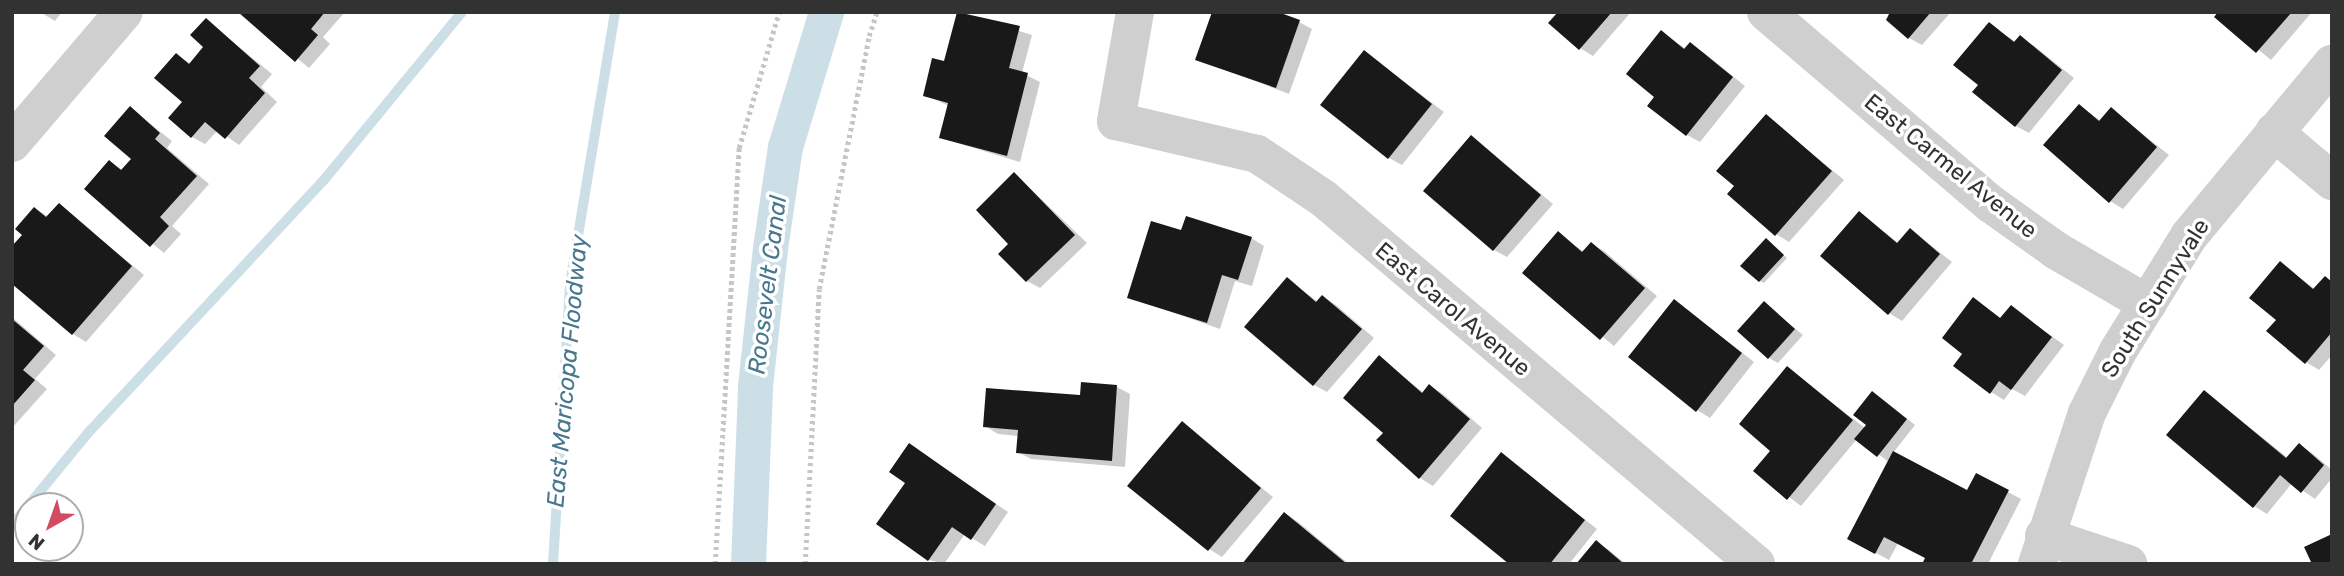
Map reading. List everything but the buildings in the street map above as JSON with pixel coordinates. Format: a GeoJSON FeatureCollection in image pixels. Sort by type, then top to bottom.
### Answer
{"type":"FeatureCollection","features":[{"type":"Feature","properties":{"kind":"street"},"geometry":{"type":"LineString","coordinates":[[12,143],[124,12]]}},
{"type":"Feature","properties":{"kind":"street","name":"East Carol Avenue"},"geometry":{"type":"LineString","coordinates":[[1135,12],[1116,121],[1257,154],[1322,198],[1756,564]]}},
{"type":"Feature","properties":{"kind":"street","name":"East Carmel Avenue"},"geometry":{"type":"LineString","coordinates":[[1766,12],[1991,204],[2057,251],[2148,304]]}},
{"type":"Feature","properties":{"kind":"street","name":"South Sunnyvale"},"geometry":{"type":"LineString","coordinates":[[2041,550],[2087,414],[2148,304],[2189,236],[2332,64]]}},
{"type":"Feature","properties":{"kind":"street"},"geometry":{"type":"LineString","coordinates":[[2274,132],[2332,181]]}},
{"type":"Feature","properties":{"kind":"street"},"geometry":{"type":"LineString","coordinates":[[2041,550],[2128,564]]}},
{"type":"Feature","properties":{"kind":"path"},"geometry":{"type":"LineString","coordinates":[[715,564],[739,148],[779,12]]}},
{"type":"Feature","properties":{"kind":"path"},"geometry":{"type":"LineString","coordinates":[[805,564],[819,289],[869,36],[877,12]]}},
{"type":"Feature","properties":{"kind":"waterway"},"geometry":{"type":"LineString","coordinates":[[40,492],[88,433],[324,180],[462,12]]}},
{"type":"Feature","properties":{"kind":"waterway","name":"East Maricopa Floodway"},"geometry":{"type":"LineString","coordinates":[[553,564],[570,284],[615,12]]}},
{"type":"Feature","properties":{"kind":"waterway","name":"Roosevelt Canal"},"geometry":{"type":"LineString","coordinates":[[748,564],[755,386],[770,248],[785,147],[826,12]]}}]}
